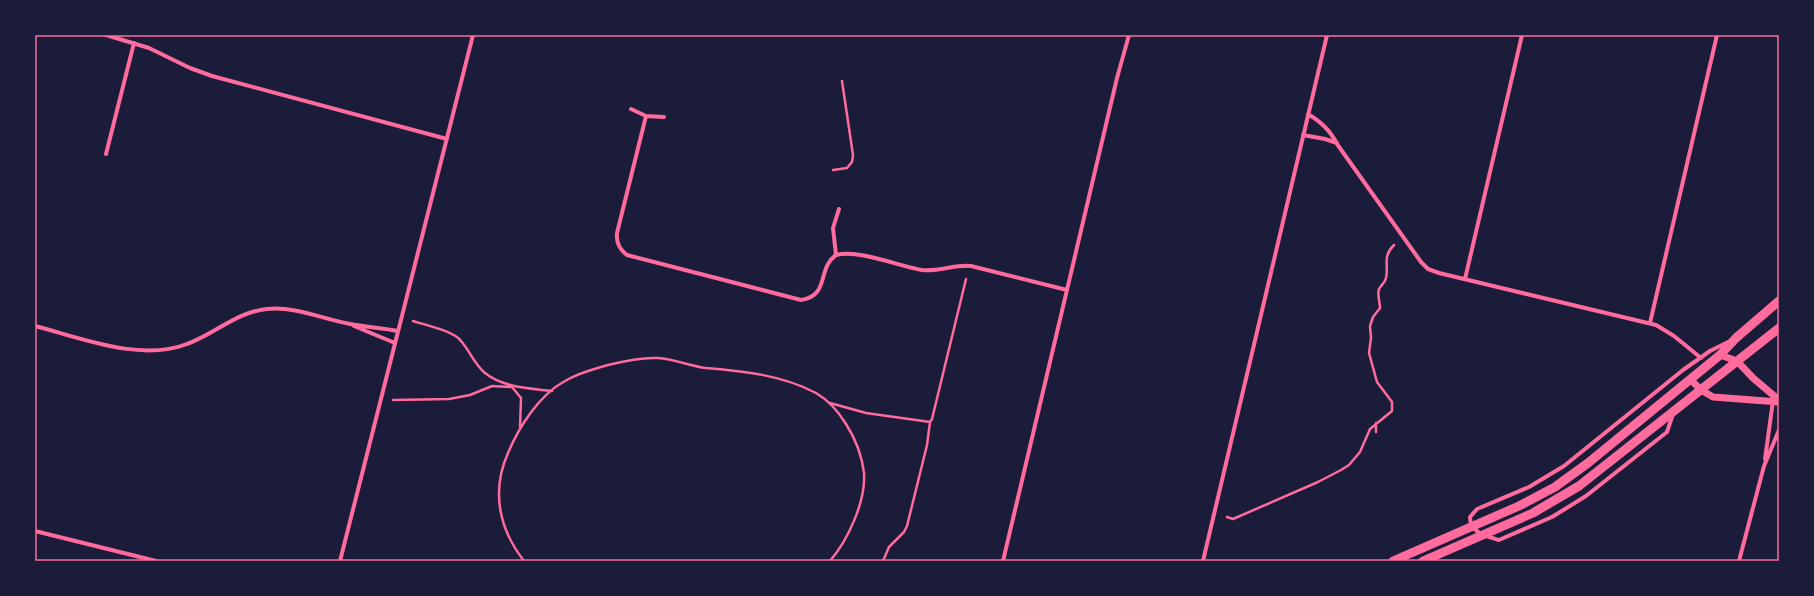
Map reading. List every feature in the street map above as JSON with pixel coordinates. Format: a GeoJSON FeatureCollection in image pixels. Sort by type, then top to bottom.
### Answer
{"type":"FeatureCollection","features":[{"type":"Feature","properties":{"kind":"main road"},"geometry":{"type":"LineString","coordinates":[[1394,561],[1538,497],[1570,477],[1692,380],[1720,355],[1736,338],[1779,301]]}},
{"type":"Feature","properties":{"kind":"main road"},"geometry":{"type":"LineString","coordinates":[[1423,561],[1533,513],[1568,493],[1779,328]]}},
{"type":"Feature","properties":{"kind":"street"},"geometry":{"type":"LineString","coordinates":[[106,35],[134,43],[202,72],[447,139]]}},
{"type":"Feature","properties":{"kind":"street"},"geometry":{"type":"LineString","coordinates":[[340,561],[473,35]]}},
{"type":"Feature","properties":{"kind":"street"},"geometry":{"type":"LineString","coordinates":[[1003,561],[1117,78],[1129,35]]}},
{"type":"Feature","properties":{"kind":"street"},"geometry":{"type":"LineString","coordinates":[[1203,561],[1327,35]]}},
{"type":"Feature","properties":{"kind":"street"},"geometry":{"type":"LineString","coordinates":[[1465,279],[1522,35]]}},
{"type":"Feature","properties":{"kind":"street"},"geometry":{"type":"LineString","coordinates":[[1650,323],[1717,35]]}},
{"type":"Feature","properties":{"kind":"street"},"geometry":{"type":"LineString","coordinates":[[106,154],[134,43]]}},
{"type":"Feature","properties":{"kind":"street"},"geometry":{"type":"LineString","coordinates":[[631,108],[646,116],[664,117]]}},
{"type":"Feature","properties":{"kind":"street"},"geometry":{"type":"LineString","coordinates":[[1308,114],[1326,127],[1425,266],[1433,271],[1650,323],[1664,329],[1701,358]]}},
{"type":"Feature","properties":{"kind":"street"},"geometry":{"type":"LineString","coordinates":[[646,116],[616,238],[622,251],[633,257],[801,300],[811,297],[820,289],[828,263],[836,255],[854,254],[922,270],[956,266],[972,266],[1067,290]]}},
{"type":"Feature","properties":{"kind":"street"},"geometry":{"type":"LineString","coordinates":[[1303,135],[1325,139],[1337,144]]}},
{"type":"Feature","properties":{"kind":"street"},"geometry":{"type":"LineString","coordinates":[[836,255],[833,228],[839,209]]}},
{"type":"Feature","properties":{"kind":"street"},"geometry":{"type":"LineString","coordinates":[[35,326],[121,348],[150,351],[165,350],[187,344],[236,318],[265,309],[296,310],[350,324],[398,331]]}},
{"type":"Feature","properties":{"kind":"street"},"geometry":{"type":"LineString","coordinates":[[350,324],[395,342]]}},
{"type":"Feature","properties":{"kind":"street"},"geometry":{"type":"LineString","coordinates":[[1482,535],[1472,527],[1470,517],[1477,509],[1529,487],[1564,466],[1701,358],[1736,338]]}},
{"type":"Feature","properties":{"kind":"street"},"geometry":{"type":"LineString","coordinates":[[1720,355],[1737,361],[1776,400]]}},
{"type":"Feature","properties":{"kind":"street"},"geometry":{"type":"LineString","coordinates":[[1692,380],[1701,390],[1713,397],[1776,400]]}},
{"type":"Feature","properties":{"kind":"street"},"geometry":{"type":"LineString","coordinates":[[1739,561],[1764,466],[1776,400]]}},
{"type":"Feature","properties":{"kind":"street"},"geometry":{"type":"LineString","coordinates":[[1764,466],[1779,430]]}},
{"type":"Feature","properties":{"kind":"street"},"geometry":{"type":"LineString","coordinates":[[35,531],[156,561]]}},
{"type":"Feature","properties":{"kind":"path"},"geometry":{"type":"LineString","coordinates":[[833,170],[847,168],[852,162],[853,155],[842,81]]}},
{"type":"Feature","properties":{"kind":"path"},"geometry":{"type":"LineString","coordinates":[[1227,518],[1233,519],[1318,482],[1341,470],[1356,457],[1370,429],[1392,412],[1393,405],[1377,382],[1369,353],[1371,338],[1370,326],[1373,317],[1380,308],[1378,294],[1386,279],[1386,259],[1390,249],[1394,245]]}},
{"type":"Feature","properties":{"kind":"path"},"geometry":{"type":"LineString","coordinates":[[883,561],[890,547],[905,529],[927,445],[930,422],[932,419],[966,279]]}},
{"type":"Feature","properties":{"kind":"path"},"geometry":{"type":"LineString","coordinates":[[413,322],[442,330],[459,338],[485,373],[512,387],[521,398],[520,429]]}},
{"type":"Feature","properties":{"kind":"path"},"geometry":{"type":"LineString","coordinates":[[524,561],[505,531],[501,519],[499,498],[504,462],[528,415],[552,391],[572,377],[596,369],[633,360],[659,358],[704,368],[729,370],[764,376],[815,393],[830,403],[866,413],[930,422]]}},
{"type":"Feature","properties":{"kind":"path"},"geometry":{"type":"LineString","coordinates":[[393,400],[449,399],[470,395],[492,386],[552,391]]}},
{"type":"Feature","properties":{"kind":"path"},"geometry":{"type":"LineString","coordinates":[[830,403],[852,435],[862,460],[864,480],[854,521],[843,544],[830,561]]}},
{"type":"Feature","properties":{"kind":"path"},"geometry":{"type":"LineString","coordinates":[[1376,423],[1376,432]]}}]}
